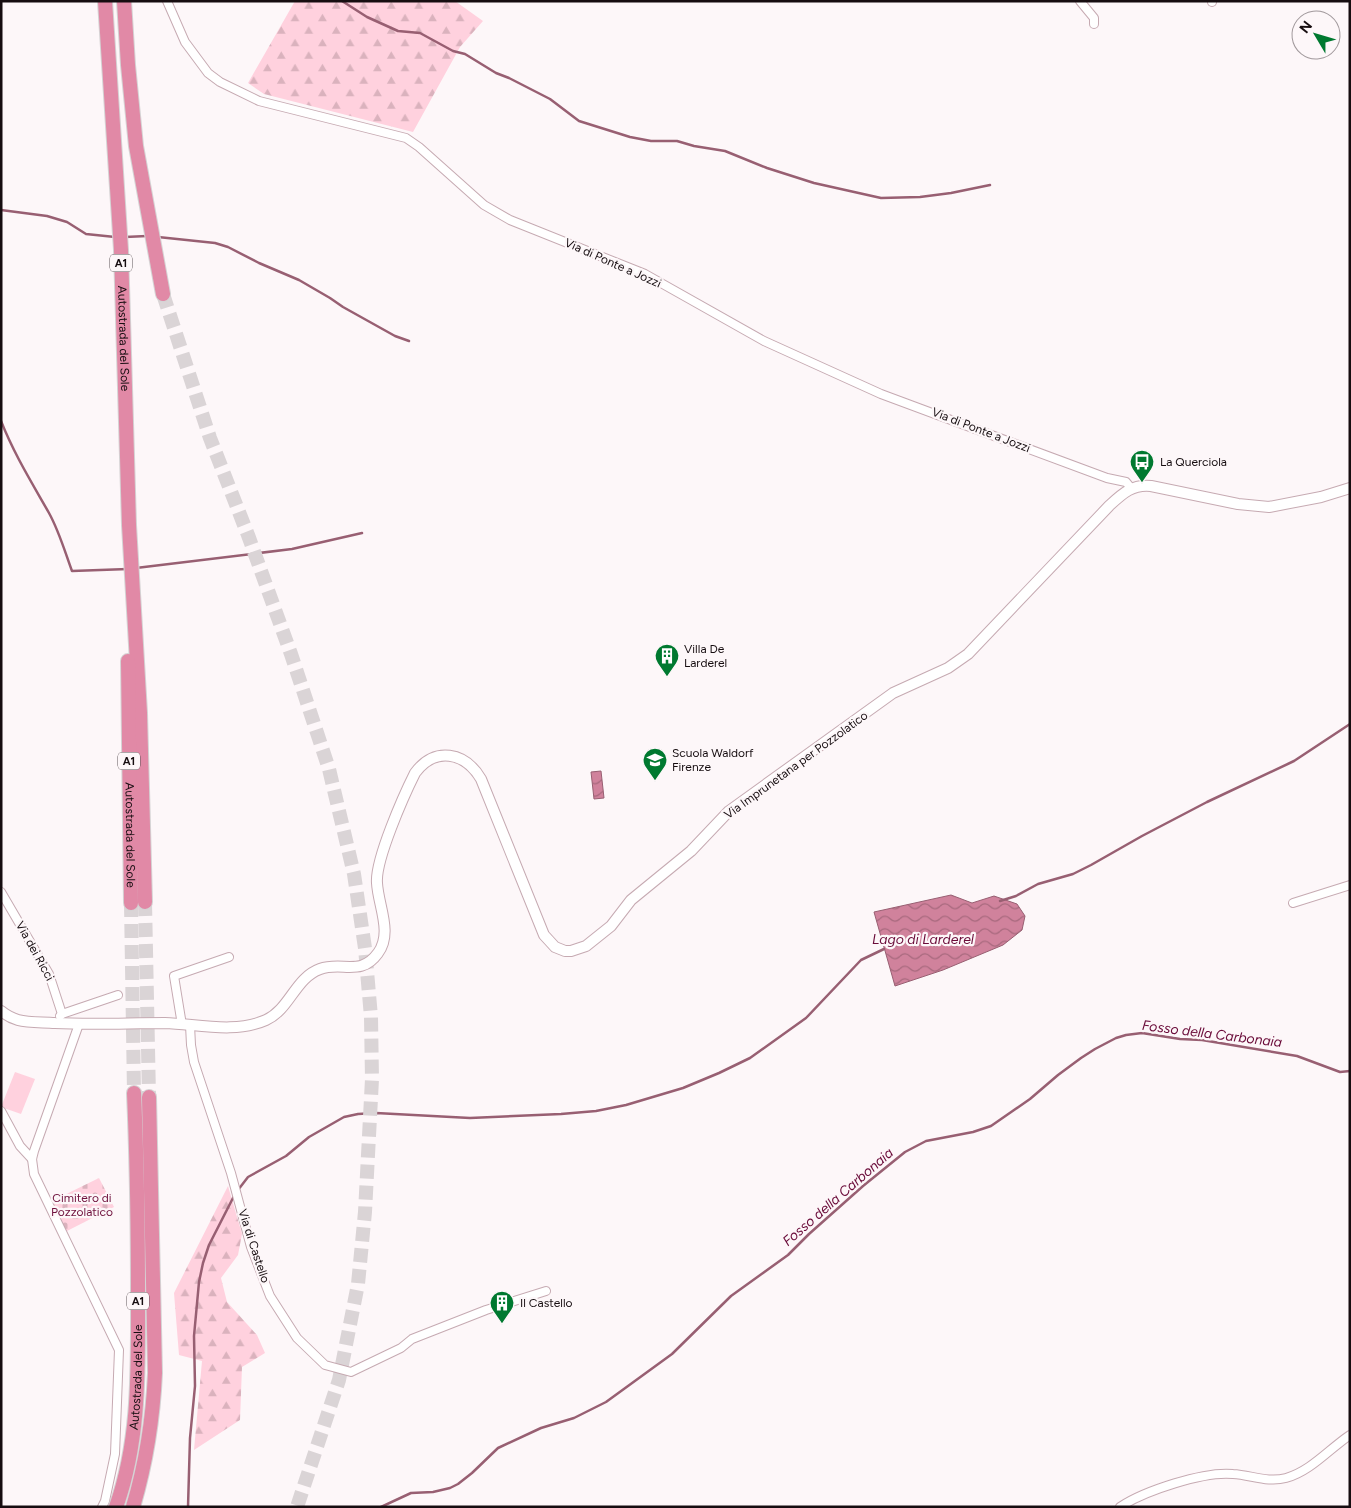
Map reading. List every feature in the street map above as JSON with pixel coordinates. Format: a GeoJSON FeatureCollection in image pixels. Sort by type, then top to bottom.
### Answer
{"type":"FeatureCollection","features":[{"type":"Feature","properties":{"kind":"highway","name":"Autostrada del Sole"},"geometry":{"type":"LineString","coordinates":[[104,1],[121,250],[129,525],[139,704],[145,902]]}},
{"type":"Feature","properties":{"kind":"highway"},"geometry":{"type":"LineString","coordinates":[[124,1],[136,146],[163,294]]}},
{"type":"Feature","properties":{"kind":"highway","name":"Autostrada del Sole"},"geometry":{"type":"LineString","coordinates":[[129,525],[131,903]]}},
{"type":"Feature","properties":{"kind":"highway","name":"Autostrada del Sole"},"geometry":{"type":"LineString","coordinates":[[116,1507],[131,1449],[138,1386],[138,1181],[134,1093]]}},
{"type":"Feature","properties":{"kind":"highway","name":"Autostrada del Sole"},"geometry":{"type":"LineString","coordinates":[[133,1507],[146,1459],[152,1418],[155,1373],[148,1097]]}},
{"type":"Feature","properties":{"kind":"main road"},"geometry":{"type":"LineString","coordinates":[[1131,488],[1151,486],[1238,504],[1269,507],[1321,497],[1350,488]]}},
{"type":"Feature","properties":{"kind":"main road","name":"Via Imprunetana per Pozzolatico"},"geometry":{"type":"LineString","coordinates":[[1,1011],[17,1020],[61,1018],[79,1024],[236,1027],[261,1022],[280,1012],[304,980],[313,972],[331,966],[356,967],[367,963],[375,957],[382,945],[385,933],[376,883],[378,865],[415,773],[425,762],[438,756],[451,756],[463,760],[474,768],[481,779],[539,928],[548,941],[555,947],[565,951],[586,946],[611,926],[631,900],[691,851],[729,811],[893,693],[948,668],[968,654],[1109,506],[1131,488]]}},
{"type":"Feature","properties":{"kind":"street","name":"Via di Ponte a Jozzi"},"geometry":{"type":"LineString","coordinates":[[167,1],[185,42],[208,73],[220,82],[259,100],[406,138],[419,147],[484,205],[510,220],[645,274],[764,341],[881,394],[1107,478],[1126,482],[1131,488]]}},
{"type":"Feature","properties":{"kind":"street"},"geometry":{"type":"LineString","coordinates":[[1080,1],[1094,18],[1094,24]]}},
{"type":"Feature","properties":{"kind":"street"},"geometry":{"type":"LineString","coordinates":[[1293,903],[1350,885]]}},
{"type":"Feature","properties":{"kind":"street","name":"Via dei Ricci"},"geometry":{"type":"LineString","coordinates":[[1,892],[49,974],[61,1018]]}},
{"type":"Feature","properties":{"kind":"street"},"geometry":{"type":"LineString","coordinates":[[186,1025],[174,976],[229,957]]}},
{"type":"Feature","properties":{"kind":"street","name":"Via Imprunetana per Pozzolatico"},"geometry":{"type":"LineString","coordinates":[[61,1018],[118,995]]}},
{"type":"Feature","properties":{"kind":"street"},"geometry":{"type":"LineString","coordinates":[[79,1024],[32,1159],[34,1174],[118,1350],[115,1454],[102,1507]]}},
{"type":"Feature","properties":{"kind":"street","name":"Via di Castello"},"geometry":{"type":"LineString","coordinates":[[186,1025],[194,1062],[231,1173],[251,1246],[270,1296],[297,1338],[325,1365],[351,1372],[401,1348],[412,1338],[486,1310],[546,1291]]}},
{"type":"Feature","properties":{"kind":"street"},"geometry":{"type":"LineString","coordinates":[[1,1111],[20,1146],[32,1159]]}},
{"type":"Feature","properties":{"kind":"street"},"geometry":{"type":"LineString","coordinates":[[1120,1507],[1143,1494],[1169,1484],[1214,1475],[1232,1474],[1268,1480],[1286,1478],[1303,1471],[1350,1435]]}},
{"type":"Feature","properties":{"kind":"green space"},"geometry":{"type":"Polygon","coordinates":[[[295,1],[455,1],[483,21],[460,47],[413,132],[264,94],[248,83],[295,1]]]}},
{"type":"Feature","properties":{"kind":"green space"},"geometry":{"type":"Polygon","coordinates":[[[15,1072],[35,1079],[21,1114],[1,1107],[15,1072]]]}},
{"type":"Feature","properties":{"kind":"green space","name":"Cimitero di Pozzolatico"},"geometry":{"type":"Polygon","coordinates":[[[99,1178],[114,1207],[65,1232],[50,1202],[99,1178]]]}},
{"type":"Feature","properties":{"kind":"green space"},"geometry":{"type":"Polygon","coordinates":[[[228,1186],[242,1234],[238,1255],[221,1278],[227,1302],[257,1335],[265,1353],[242,1367],[240,1420],[194,1450],[202,1361],[179,1355],[174,1293],[228,1186]]]}},
{"type":"Feature","properties":{"kind":"water"},"geometry":{"type":"Polygon","coordinates":[[[601,771],[604,798],[594,799],[591,772],[601,771]]]}},
{"type":"Feature","properties":{"kind":"water","name":"Lago di Larderel"},"geometry":{"type":"Polygon","coordinates":[[[951,895],[972,903],[994,896],[1017,904],[1025,916],[1022,930],[1003,945],[943,970],[895,986],[874,912],[951,895]]]}},
{"type":"Feature","properties":{"kind":"waterway"},"geometry":{"type":"LineString","coordinates":[[342,1],[367,17],[398,31],[420,33],[453,51],[465,54],[496,73],[550,99],[579,121],[630,137],[651,141],[677,141],[725,151],[767,168],[814,183],[881,198],[920,197],[990,185]]}},
{"type":"Feature","properties":{"kind":"waterway"},"geometry":{"type":"LineString","coordinates":[[1,210],[47,216],[67,222],[86,234],[115,237]]}},
{"type":"Feature","properties":{"kind":"waterway"},"geometry":{"type":"LineString","coordinates":[[125,237],[147,236]]}},
{"type":"Feature","properties":{"kind":"waterway"},"geometry":{"type":"LineString","coordinates":[[158,237],[215,243],[228,247],[299,280],[395,336],[409,341]]}},
{"type":"Feature","properties":{"kind":"waterway"},"geometry":{"type":"LineString","coordinates":[[1,421],[17,457],[53,520],[72,571],[128,569]]}},
{"type":"Feature","properties":{"kind":"waterway"},"geometry":{"type":"LineString","coordinates":[[136,568],[292,549],[362,533]]}},
{"type":"Feature","properties":{"kind":"waterway"},"geometry":{"type":"LineString","coordinates":[[1000,901],[1016,896],[1038,884],[1073,874],[1091,865],[1207,802],[1294,761],[1350,724]]}},
{"type":"Feature","properties":{"kind":"waterway"},"geometry":{"type":"LineString","coordinates":[[238,1190],[248,1177],[286,1156],[309,1137],[344,1117],[376,1113],[470,1118],[561,1114],[596,1111],[626,1105],[683,1088],[750,1058],[806,1018],[861,960],[884,949]]}},
{"type":"Feature","properties":{"kind":"waterway","name":"Fosso della Carbonaia"},"geometry":{"type":"LineString","coordinates":[[381,1507],[411,1493],[433,1492],[450,1488],[472,1473],[498,1448],[541,1428],[574,1418],[606,1402],[672,1354],[731,1296],[788,1255],[863,1186],[905,1152],[926,1141],[973,1132],[991,1126],[1030,1099],[1081,1058],[1116,1038],[1142,1033],[1180,1039],[1202,1040],[1297,1056],[1340,1072],[1350,1071]]}},
{"type":"Feature","properties":{"kind":"waterway"},"geometry":{"type":"LineString","coordinates":[[188,1507],[190,1438],[195,1386],[194,1336],[199,1282],[209,1245],[235,1194]]}},
{"type":"Feature","properties":{"kind":"tunnel"},"geometry":{"type":"LineString","coordinates":[[163,294],[210,438],[248,535],[291,654],[329,769],[354,874],[365,948],[371,1017],[372,1079],[365,1212],[358,1284],[339,1380],[297,1507]]}},
{"type":"Feature","properties":{"kind":"tunnel"},"geometry":{"type":"LineString","coordinates":[[145,902],[149,1097]]}},
{"type":"Feature","properties":{"kind":"tunnel"},"geometry":{"type":"LineString","coordinates":[[131,903],[134,1093]]}},
{"type":"Feature","properties":{"kind":"place","name":"La Querciola"},"geometry":{"type":"Point","coordinates":[1142,483]}},
{"type":"Feature","properties":{"kind":"place","name":"Villa De Larderel"},"geometry":{"type":"Point","coordinates":[667,677]}},
{"type":"Feature","properties":{"kind":"place","name":"Scuola Waldorf Firenze"},"geometry":{"type":"Point","coordinates":[655,781]}},
{"type":"Feature","properties":{"kind":"place","name":"Il Castello"},"geometry":{"type":"Point","coordinates":[502,1324]}}]}
